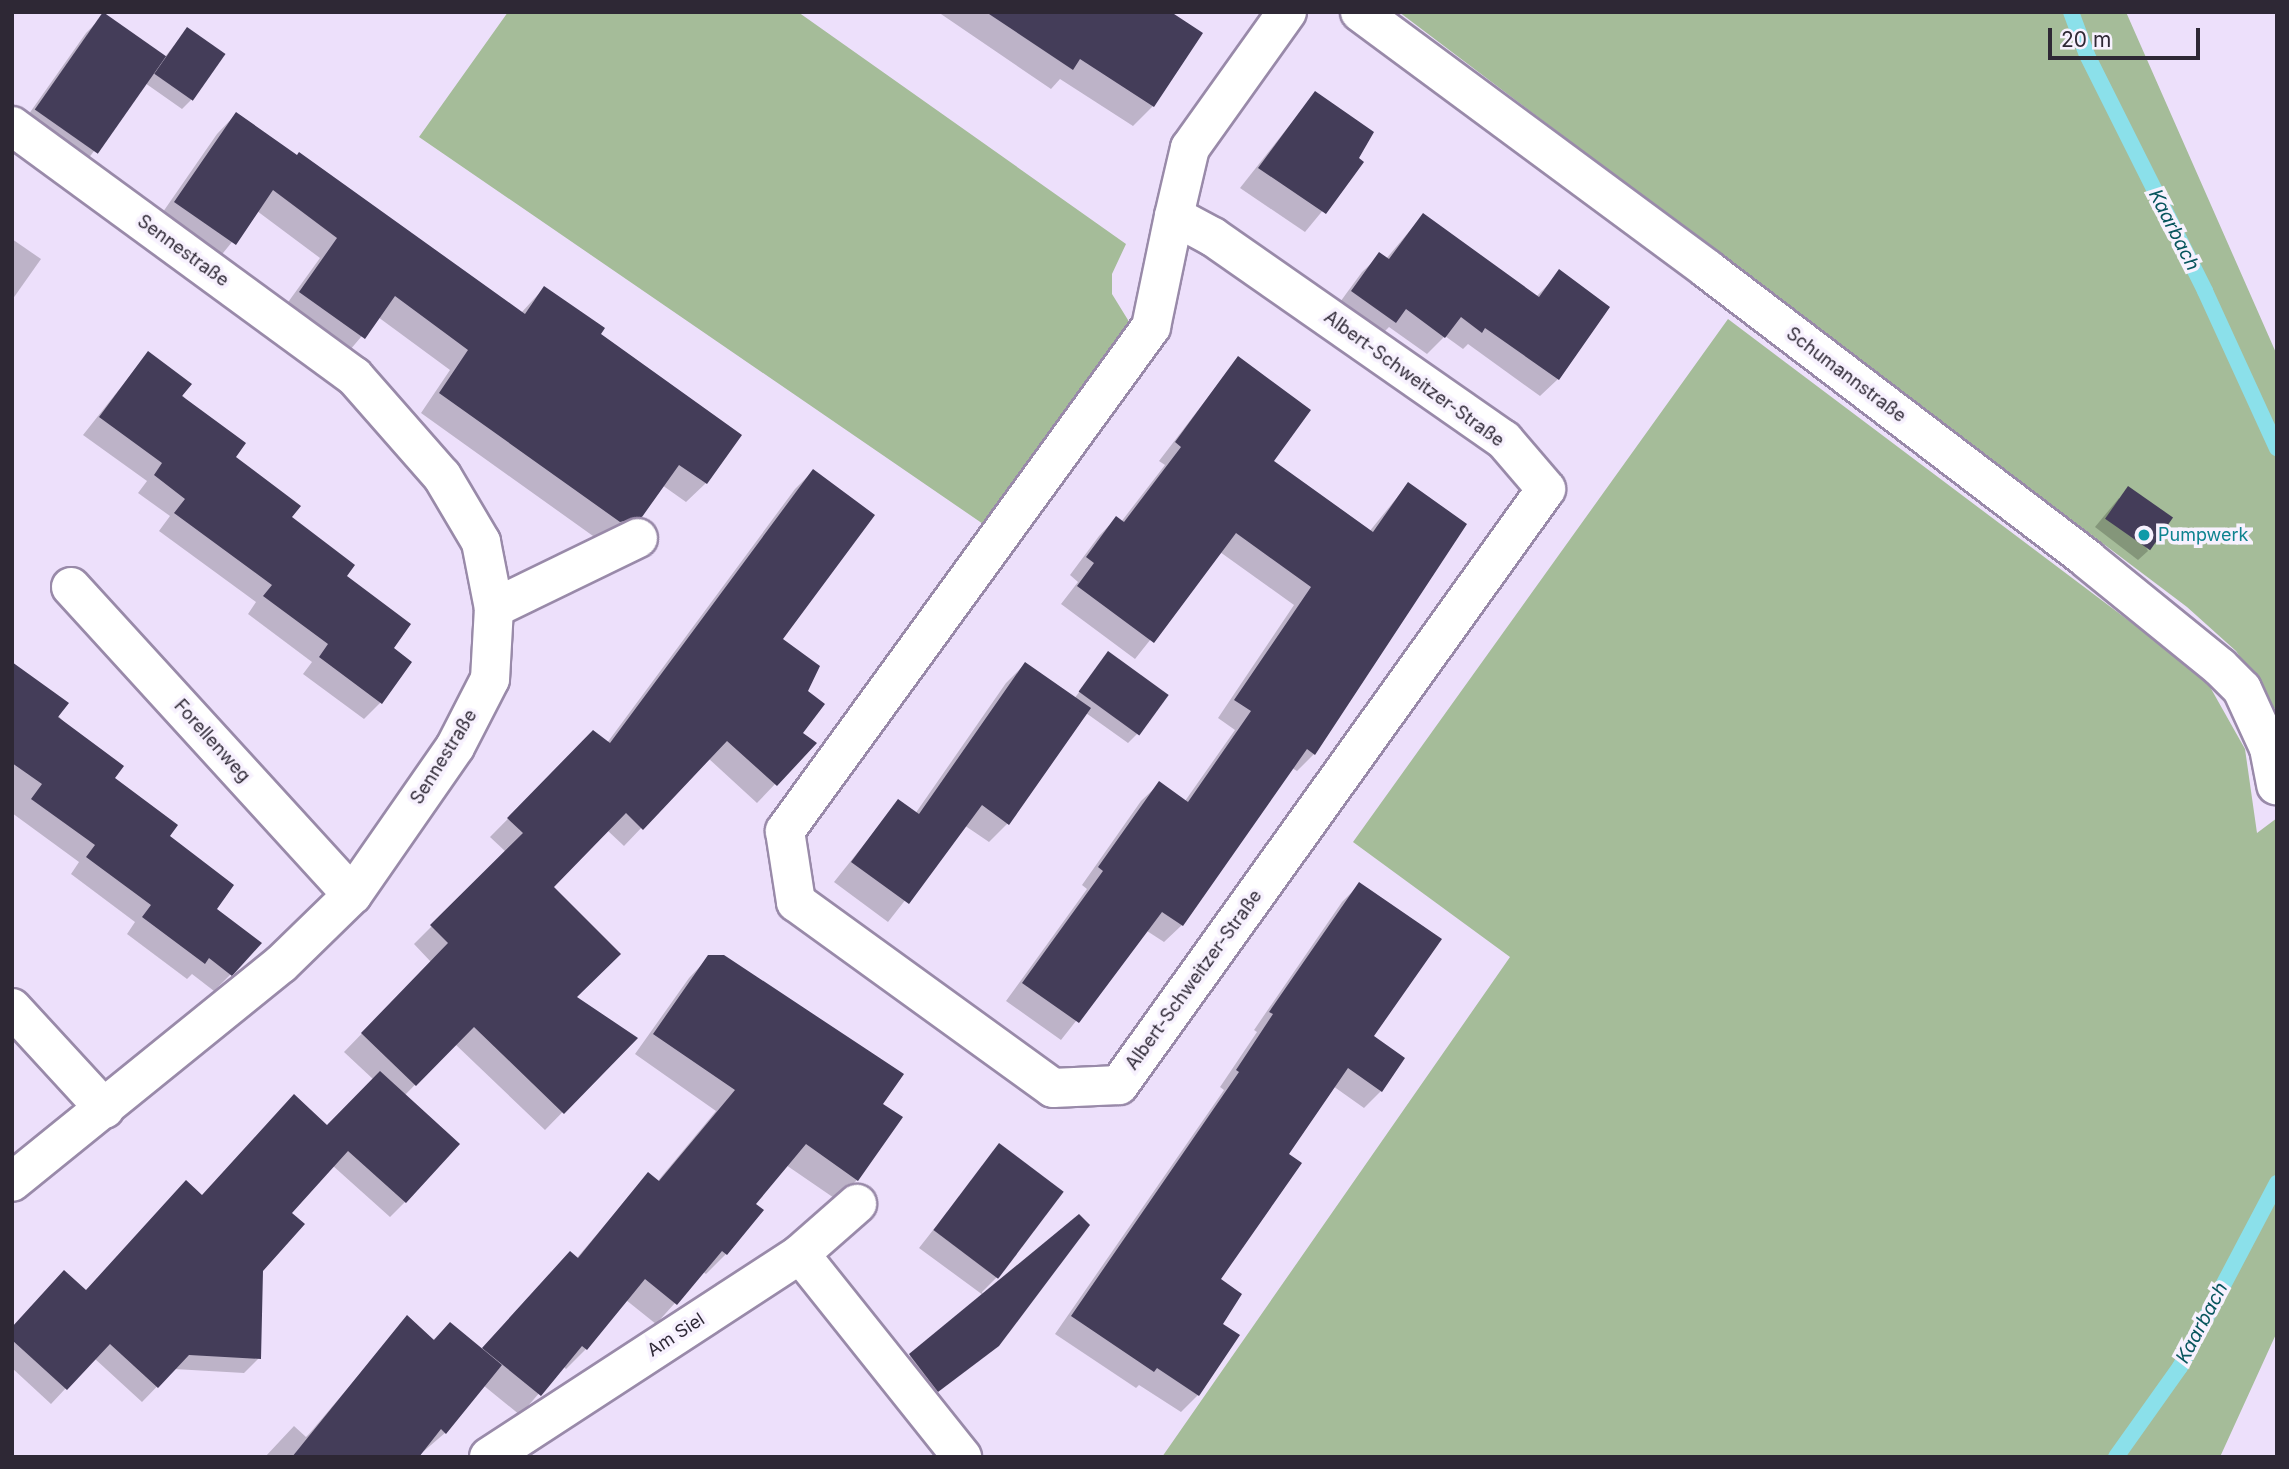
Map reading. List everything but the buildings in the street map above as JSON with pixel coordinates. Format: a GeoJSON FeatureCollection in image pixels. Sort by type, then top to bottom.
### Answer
{"type":"FeatureCollection","features":[{"type":"Feature","properties":{"kind":"street","name":"Albert-Schweitzer-Straße"},"geometry":{"type":"LineString","coordinates":[[1174,216],[1213,237],[1504,440],[1546,489],[1119,1085],[1053,1088],[796,902],[785,831],[1151,327],[1174,216],[1190,148],[1287,12]]}},
{"type":"Feature","properties":{"kind":"street","name":"Schumannstraße"},"geometry":{"type":"LineString","coordinates":[[1360,12],[1750,302],[2087,559],[2220,667],[2242,690],[2269,748],[2276,785]]}},
{"type":"Feature","properties":{"kind":"street","name":"Sennestraße"},"geometry":{"type":"LineString","coordinates":[[12,126],[354,376],[442,476],[481,542],[494,608],[490,679],[455,747],[352,895],[281,964],[12,1182]]}},
{"type":"Feature","properties":{"kind":"street"},"geometry":{"type":"LineString","coordinates":[[494,608],[638,538]]}},
{"type":"Feature","properties":{"kind":"street","name":"Forellenweg"},"geometry":{"type":"LineString","coordinates":[[71,587],[352,895]]}},
{"type":"Feature","properties":{"kind":"street"},"geometry":{"type":"LineString","coordinates":[[12,1008],[105,1109]]}},
{"type":"Feature","properties":{"kind":"street","name":"Am Siel"},"geometry":{"type":"LineString","coordinates":[[489,1457],[800,1254],[857,1204]]}},
{"type":"Feature","properties":{"kind":"street"},"geometry":{"type":"LineString","coordinates":[[800,1254],[962,1457]]}},
{"type":"Feature","properties":{"kind":"green space"},"geometry":{"type":"Polygon","coordinates":[[[508,12],[798,12],[1126,244],[1112,274],[1112,294],[1128,320],[1135,343],[1005,539],[419,137],[508,12]]]}},
{"type":"Feature","properties":{"kind":"green space"},"geometry":{"type":"Polygon","coordinates":[[[1399,12],[2126,12],[2277,355],[2277,712],[2236,651],[2187,607],[1399,12]]]}},
{"type":"Feature","properties":{"kind":"green space"},"geometry":{"type":"Polygon","coordinates":[[[1728,319],[2205,678],[2245,749],[2257,833],[2277,818],[2277,1332],[2220,1457],[1162,1457],[1510,957],[1353,842],[1728,319]]]}},
{"type":"Feature","properties":{"kind":"waterway","name":"Kaarbach"},"geometry":{"type":"LineString","coordinates":[[2071,12],[2087,55],[2205,291],[2277,448]]}},
{"type":"Feature","properties":{"kind":"waterway","name":"Kaarbach"},"geometry":{"type":"LineString","coordinates":[[2116,1457],[2180,1367],[2277,1183]]}},
{"type":"Feature","properties":{"kind":"place","name":"Pumpwerk"},"geometry":{"type":"Point","coordinates":[2144,535]}}]}
